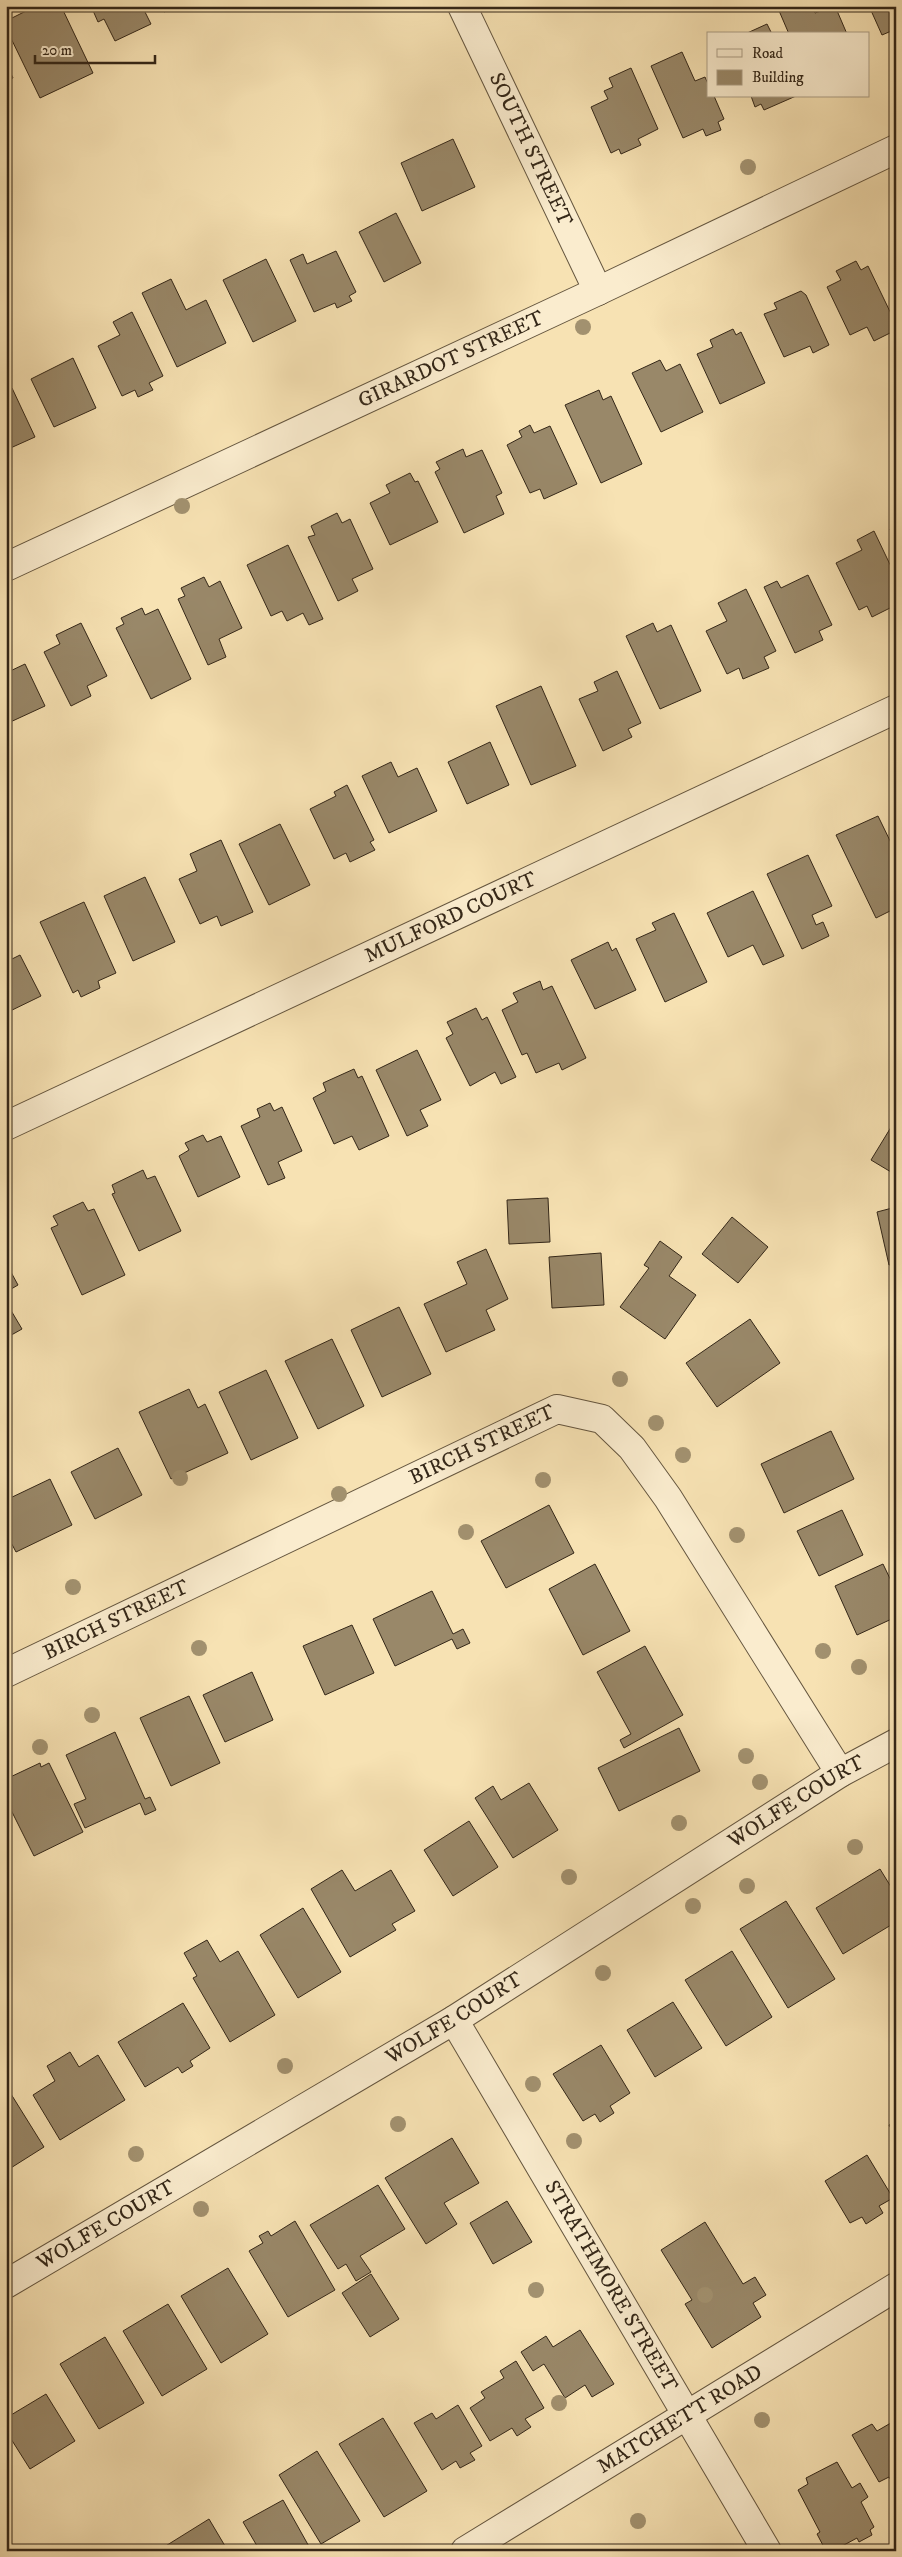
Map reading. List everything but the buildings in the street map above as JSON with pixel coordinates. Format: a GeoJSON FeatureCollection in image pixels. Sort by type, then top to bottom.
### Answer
{"type":"FeatureCollection","features":[{"type":"Feature","properties":{"kind":"street","name":"SOUTH STREET"},"geometry":{"type":"LineString","coordinates":[[462,6],[598,291]]}},
{"type":"Feature","properties":{"kind":"street","name":"GIRARDOT STREET"},"geometry":{"type":"LineString","coordinates":[[6,567],[598,291],[896,149]]}},
{"type":"Feature","properties":{"kind":"street","name":"MULFORD COURT"},"geometry":{"type":"LineString","coordinates":[[6,1126],[896,709]]}},
{"type":"Feature","properties":{"kind":"street","name":"BIRCH STREET"},"geometry":{"type":"LineString","coordinates":[[6,1673],[557,1409],[602,1419],[632,1448],[668,1498],[840,1773]]}},
{"type":"Feature","properties":{"kind":"street","name":"WOLFE COURT"},"geometry":{"type":"LineString","coordinates":[[6,2284],[454,2020],[840,1773],[896,1743]]}},
{"type":"Feature","properties":{"kind":"street","name":"STRATHMORE STREET"},"geometry":{"type":"LineString","coordinates":[[454,2020],[767,2551]]}},
{"type":"Feature","properties":{"kind":"street","name":"MATCHETT ROAD"},"geometry":{"type":"LineString","coordinates":[[465,2551],[896,2287]]}}]}
